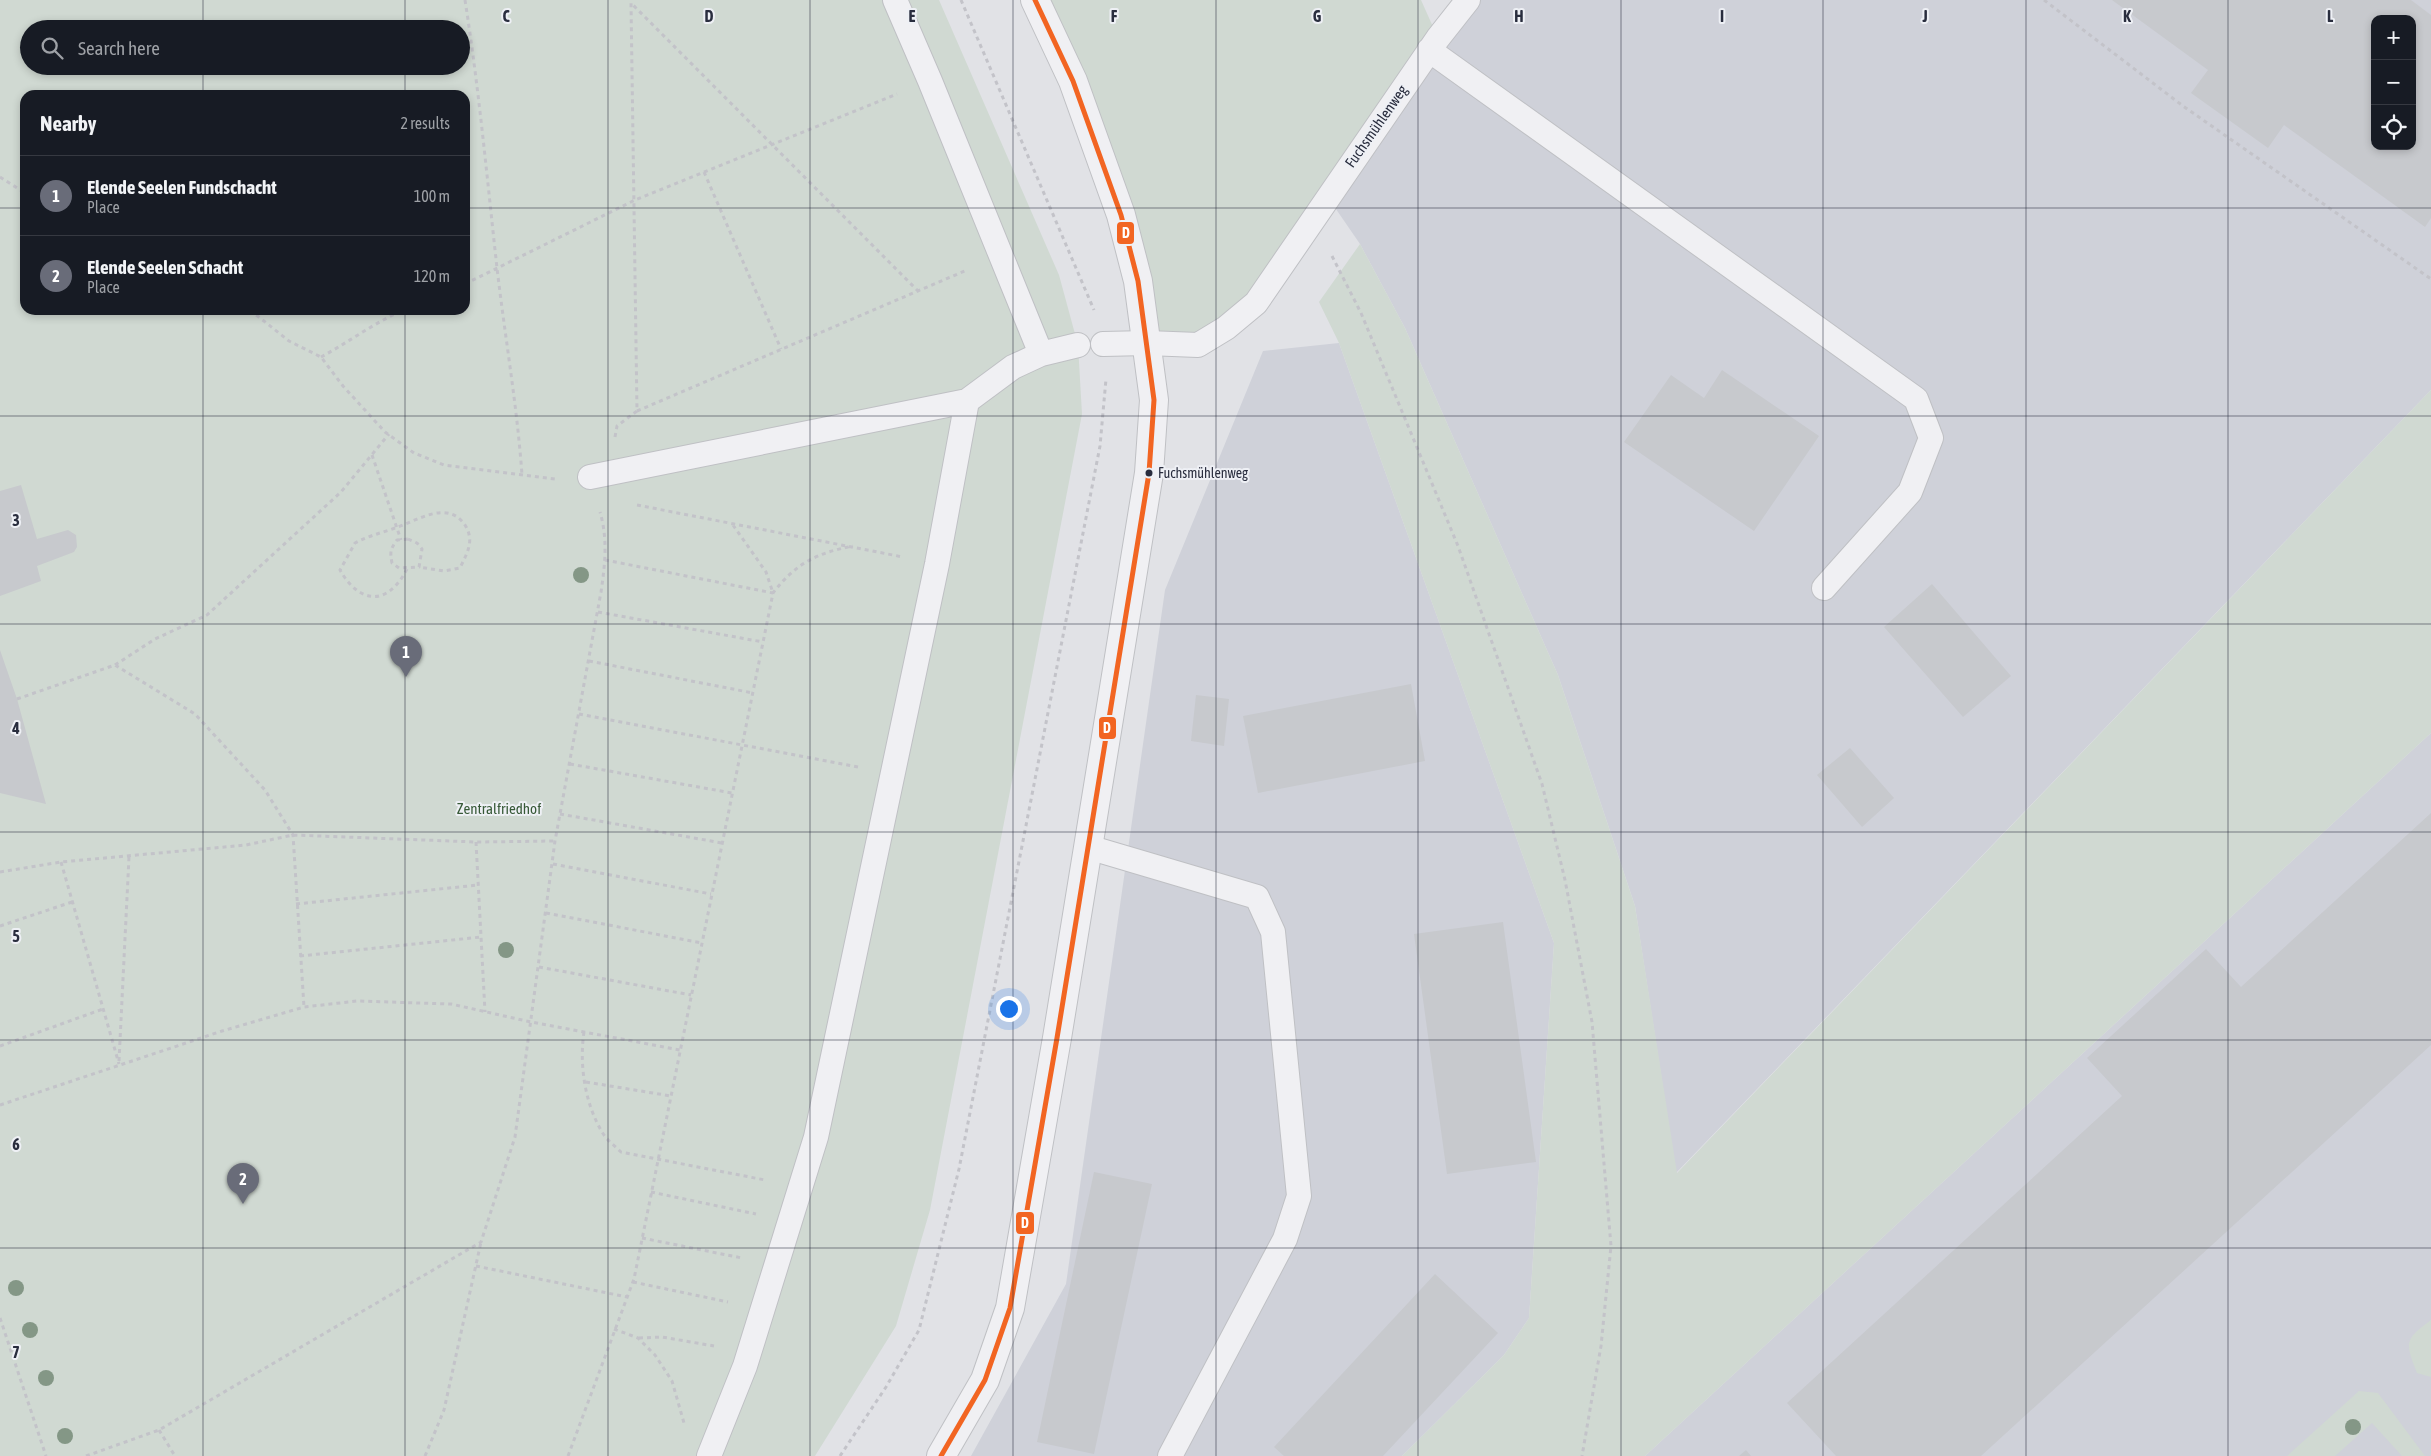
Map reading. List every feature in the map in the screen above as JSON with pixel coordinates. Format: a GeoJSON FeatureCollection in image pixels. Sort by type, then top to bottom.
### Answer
{"type":"FeatureCollection","features":[{"type":"Feature","properties":{"kind":"street"},"geometry":{"type":"LineString","coordinates":[[941,1456],[986,1380],[1010,1308],[1149,473],[1154,400],[1138,281],[1121,215],[1073,81],[1035,0]]}},
{"type":"Feature","properties":{"kind":"lane"},"geometry":{"type":"LineString","coordinates":[[895,0],[1041,354]]}},
{"type":"Feature","properties":{"kind":"lane","name":"Fuchsmühlenweg"},"geometry":{"type":"LineString","coordinates":[[1103,344],[1147,342],[1198,346],[1226,328],[1256,303],[1313,220],[1327,196],[1429,50],[1468,0]]}},
{"type":"Feature","properties":{"kind":"lane"},"geometry":{"type":"LineString","coordinates":[[1429,50],[1916,399],[1931,438],[1910,492],[1824,588]]}},
{"type":"Feature","properties":{"kind":"lane"},"geometry":{"type":"LineString","coordinates":[[590,477],[967,400],[1013,367],[1041,354],[1078,346]]}},
{"type":"Feature","properties":{"kind":"lane"},"geometry":{"type":"LineString","coordinates":[[711,1452],[750,1352],[816,1137],[891,774],[937,564],[967,400]]}},
{"type":"Feature","properties":{"kind":"lane"},"geometry":{"type":"LineString","coordinates":[[1088,847],[1257,897],[1273,932],[1299,1196],[1285,1238],[1170,1456]]}},
{"type":"Feature","properties":{"kind":"path"},"geometry":{"type":"LineString","coordinates":[[465,0],[468,20]]}},
{"type":"Feature","properties":{"kind":"path"},"geometry":{"type":"LineString","coordinates":[[840,1456],[886,1387],[919,1330],[959,1169],[1100,446],[1106,379],[1103,344],[1096,315],[961,0]]}},
{"type":"Feature","properties":{"kind":"path"},"geometry":{"type":"LineString","coordinates":[[2044,0],[2183,106],[2431,279]]}},
{"type":"Feature","properties":{"kind":"path"},"geometry":{"type":"LineString","coordinates":[[630,1],[918,291]]}},
{"type":"Feature","properties":{"kind":"path"},"geometry":{"type":"LineString","coordinates":[[630,1],[635,200],[637,411]]}},
{"type":"Feature","properties":{"kind":"path"},"geometry":{"type":"LineString","coordinates":[[470,30],[476,66],[497,270],[519,432],[522,475]]}},
{"type":"Feature","properties":{"kind":"path"},"geometry":{"type":"LineString","coordinates":[[470,282],[635,200],[930,81]]}},
{"type":"Feature","properties":{"kind":"path"},"geometry":{"type":"LineString","coordinates":[[704,172],[781,349]]}},
{"type":"Feature","properties":{"kind":"path"},"geometry":{"type":"LineString","coordinates":[[0,177],[20,190]]}},
{"type":"Feature","properties":{"kind":"path"},"geometry":{"type":"LineString","coordinates":[[1313,220],[1362,313],[1454,536],[1542,784],[1565,880],[1592,1022],[1612,1246],[1601,1346],[1582,1456]]}},
{"type":"Feature","properties":{"kind":"path"},"geometry":{"type":"LineString","coordinates":[[621,470],[613,447],[616,426],[637,411],[1001,256]]}},
{"type":"Feature","properties":{"kind":"path"},"geometry":{"type":"LineString","coordinates":[[256,315],[289,341],[321,357],[342,386],[389,434],[414,452],[444,465],[549,479],[590,477],[626,503],[937,564]]}},
{"type":"Feature","properties":{"kind":"path"},"geometry":{"type":"LineString","coordinates":[[321,357],[353,340],[384,318],[392,315]]}},
{"type":"Feature","properties":{"kind":"path"},"geometry":{"type":"LineString","coordinates":[[17,699],[115,665],[155,639],[207,615],[341,492],[389,434]]}},
{"type":"Feature","properties":{"kind":"path"},"geometry":{"type":"LineString","coordinates":[[372,455],[401,540]]}},
{"type":"Feature","properties":{"kind":"path"},"geometry":{"type":"LineString","coordinates":[[425,1456],[444,1410],[481,1242],[514,1137],[560,814],[598,612],[605,560],[605,530],[590,477]]}},
{"type":"Feature","properties":{"kind":"path"},"geometry":{"type":"LineString","coordinates":[[407,568],[402,579],[390,590],[373,597],[361,595],[349,586],[340,570],[355,542],[397,528],[423,516],[439,512],[452,514],[462,521],[469,531],[470,547],[460,568],[444,571],[419,567],[399,568],[392,563],[390,553],[397,540],[408,539],[417,543],[422,549],[419,567]]}},
{"type":"Feature","properties":{"kind":"path"},"geometry":{"type":"LineString","coordinates":[[732,525],[766,572],[773,593]]}},
{"type":"Feature","properties":{"kind":"path"},"geometry":{"type":"LineString","coordinates":[[568,1456],[633,1282],[773,593],[786,576],[799,566],[831,551],[853,546]]}},
{"type":"Feature","properties":{"kind":"path"},"geometry":{"type":"LineString","coordinates":[[605,560],[773,593]]}},
{"type":"Feature","properties":{"kind":"path"},"geometry":{"type":"LineString","coordinates":[[598,612],[763,642]]}},
{"type":"Feature","properties":{"kind":"path"},"geometry":{"type":"LineString","coordinates":[[589,661],[753,694]]}},
{"type":"Feature","properties":{"kind":"path"},"geometry":{"type":"LineString","coordinates":[[115,665],[196,714],[266,790],[293,835],[304,1007]]}},
{"type":"Feature","properties":{"kind":"path"},"geometry":{"type":"LineString","coordinates":[[579,714],[891,774]]}},
{"type":"Feature","properties":{"kind":"path"},"geometry":{"type":"LineString","coordinates":[[570,764],[732,793]]}},
{"type":"Feature","properties":{"kind":"path"},"geometry":{"type":"LineString","coordinates":[[560,814],[722,843]]}},
{"type":"Feature","properties":{"kind":"path"},"geometry":{"type":"LineString","coordinates":[[0,872],[60,862],[246,845],[293,835],[476,842],[556,842]]}},
{"type":"Feature","properties":{"kind":"path"},"geometry":{"type":"LineString","coordinates":[[476,842],[485,1012]]}},
{"type":"Feature","properties":{"kind":"path"},"geometry":{"type":"LineString","coordinates":[[119,1064],[129,857]]}},
{"type":"Feature","properties":{"kind":"path"},"geometry":{"type":"LineString","coordinates":[[60,862],[119,1064]]}},
{"type":"Feature","properties":{"kind":"path"},"geometry":{"type":"LineString","coordinates":[[553,864],[712,894]]}},
{"type":"Feature","properties":{"kind":"path"},"geometry":{"type":"LineString","coordinates":[[296,904],[478,885]]}},
{"type":"Feature","properties":{"kind":"path"},"geometry":{"type":"LineString","coordinates":[[0,926],[72,902]]}},
{"type":"Feature","properties":{"kind":"path"},"geometry":{"type":"LineString","coordinates":[[546,913],[702,943]]}},
{"type":"Feature","properties":{"kind":"path"},"geometry":{"type":"LineString","coordinates":[[300,956],[481,937]]}},
{"type":"Feature","properties":{"kind":"path"},"geometry":{"type":"LineString","coordinates":[[538,967],[691,995]]}},
{"type":"Feature","properties":{"kind":"path"},"geometry":{"type":"LineString","coordinates":[[0,1105],[119,1064],[304,1007],[357,1001],[451,1004],[530,1022],[680,1050]]}},
{"type":"Feature","properties":{"kind":"path"},"geometry":{"type":"LineString","coordinates":[[0,1046],[103,1009]]}},
{"type":"Feature","properties":{"kind":"path"},"geometry":{"type":"LineString","coordinates":[[584,1032],[581,1052],[594,1114],[604,1136],[621,1152],[800,1187]]}},
{"type":"Feature","properties":{"kind":"path"},"geometry":{"type":"LineString","coordinates":[[586,1082],[671,1096]]}},
{"type":"Feature","properties":{"kind":"path"},"geometry":{"type":"LineString","coordinates":[[651,1192],[790,1221]]}},
{"type":"Feature","properties":{"kind":"path"},"geometry":{"type":"LineString","coordinates":[[642,1238],[777,1264]]}},
{"type":"Feature","properties":{"kind":"path"},"geometry":{"type":"LineString","coordinates":[[86,1456],[159,1430],[481,1242]]}},
{"type":"Feature","properties":{"kind":"path"},"geometry":{"type":"LineString","coordinates":[[476,1266],[627,1297]]}},
{"type":"Feature","properties":{"kind":"path"},"geometry":{"type":"LineString","coordinates":[[633,1282],[763,1309]]}},
{"type":"Feature","properties":{"kind":"path"},"geometry":{"type":"LineString","coordinates":[[0,1318],[46,1456]]}},
{"type":"Feature","properties":{"kind":"path"},"geometry":{"type":"LineString","coordinates":[[614,1329],[638,1338],[662,1337],[750,1352]]}},
{"type":"Feature","properties":{"kind":"path"},"geometry":{"type":"LineString","coordinates":[[0,1333],[5,1332]]}},
{"type":"Feature","properties":{"kind":"path"},"geometry":{"type":"LineString","coordinates":[[638,1338],[655,1355],[672,1380],[682,1421],[711,1452]]}},
{"type":"Feature","properties":{"kind":"path"},"geometry":{"type":"LineString","coordinates":[[159,1430],[175,1456]]}},
{"type":"Feature","properties":{"kind":"shaded area"},"geometry":{"type":"Polygon","coordinates":[[[1468,0],[2431,0],[2431,390],[1676,1173],[1635,906],[1558,675],[1405,328],[1360,244],[1327,196],[1468,0]]]}},
{"type":"Feature","properties":{"kind":"shaded area"},"geometry":{"type":"Polygon","coordinates":[[[1339,343],[1554,943],[1529,1318],[1504,1355],[1402,1456],[971,1456],[1066,1284],[1165,590],[1263,351],[1339,343]]]}},
{"type":"Feature","properties":{"kind":"shaded area"},"geometry":{"type":"Polygon","coordinates":[[[2431,733],[2431,1456],[1645,1456],[2431,733]]]}},
{"type":"Feature","properties":{"kind":"green space","name":"Zentralfriedhof"},"geometry":{"type":"Polygon","coordinates":[[[0,0],[939,0],[1059,275],[1078,345],[1082,414],[930,1210],[896,1326],[815,1456],[0,1456],[0,0]]]}},
{"type":"Feature","properties":{"kind":"green space"},"geometry":{"type":"Polygon","coordinates":[[[1035,0],[1421,0],[1438,38],[1226,328],[1147,343],[1138,281],[1035,0]]]}},
{"type":"Feature","properties":{"kind":"green space"},"geometry":{"type":"Polygon","coordinates":[[[1360,244],[1405,328],[1558,675],[1635,906],[1677,1173],[2431,390],[2431,733],[1645,1456],[1402,1456],[1504,1355],[1529,1318],[1554,943],[1339,343],[1319,302],[1360,244]]]}},
{"type":"Feature","properties":{"kind":"green space"},"geometry":{"type":"Polygon","coordinates":[[[2431,1320],[2431,1377],[2417,1373],[2410,1354],[2409,1342],[2416,1332],[2431,1320]]]}},
{"type":"Feature","properties":{"kind":"green space"},"geometry":{"type":"Polygon","coordinates":[[[2359,1391],[2378,1393],[2425,1456],[2402,1456],[2372,1423],[2335,1456],[2287,1456],[2359,1391]]]}},
{"type":"Feature","properties":{"kind":"building"},"geometry":{"type":"Polygon","coordinates":[[[2112,0],[2411,0],[2431,15],[2431,218],[2425,227],[2284,125],[2268,148],[2191,93],[2208,70],[2112,0]]]}},
{"type":"Feature","properties":{"kind":"building"},"geometry":{"type":"Polygon","coordinates":[[[1722,370],[1819,436],[1754,531],[1624,442],[1671,375],[1704,398],[1722,370]]]}},
{"type":"Feature","properties":{"kind":"building"},"geometry":{"type":"Polygon","coordinates":[[[21,485],[37,539],[68,530],[76,535],[77,547],[74,552],[37,566],[41,581],[0,596],[0,491],[21,485]]]}},
{"type":"Feature","properties":{"kind":"building"},"geometry":{"type":"Polygon","coordinates":[[[1932,584],[2011,676],[1963,717],[1884,627],[1932,584]]]}},
{"type":"Feature","properties":{"kind":"building"},"geometry":{"type":"Polygon","coordinates":[[[0,650],[17,699],[46,804],[0,793],[0,650]]]}},
{"type":"Feature","properties":{"kind":"building"},"geometry":{"type":"Polygon","coordinates":[[[1411,684],[1425,761],[1258,793],[1243,716],[1411,684]]]}},
{"type":"Feature","properties":{"kind":"building"},"geometry":{"type":"Polygon","coordinates":[[[1196,695],[1229,699],[1224,746],[1191,741],[1196,695]]]}},
{"type":"Feature","properties":{"kind":"building"},"geometry":{"type":"Polygon","coordinates":[[[1850,748],[1894,798],[1862,827],[1817,775],[1850,748]]]}},
{"type":"Feature","properties":{"kind":"building"},"geometry":{"type":"Polygon","coordinates":[[[2431,813],[2431,1045],[1981,1456],[1836,1456],[1787,1403],[2122,1096],[2087,1058],[2206,949],[2241,987],[2431,813]]]}},
{"type":"Feature","properties":{"kind":"building"},"geometry":{"type":"Polygon","coordinates":[[[1503,922],[1536,1162],[1447,1174],[1414,934],[1503,922]]]}},
{"type":"Feature","properties":{"kind":"building"},"geometry":{"type":"Polygon","coordinates":[[[1094,1172],[1152,1184],[1094,1454],[1037,1442],[1094,1172]]]}},
{"type":"Feature","properties":{"kind":"building"},"geometry":{"type":"Polygon","coordinates":[[[1435,1274],[1498,1333],[1383,1456],[1284,1456],[1274,1447],[1435,1274]]]}},
{"type":"Feature","properties":{"kind":"building"},"geometry":{"type":"Polygon","coordinates":[[[1746,1450],[1751,1456],[1739,1456],[1746,1450]]]}},
{"type":"Feature","properties":{"kind":"transit line","name":"D"},"geometry":{"type":"LineString","coordinates":[[941,1456],[985,1380],[1010,1308],[1057,1038],[1149,473],[1154,400],[1138,281],[1121,215],[1073,81],[1035,0]]}},
{"type":"Feature","properties":{"kind":"place","name":"Fuchsmühlenweg"},"geometry":{"type":"Point","coordinates":[1149,473]}},
{"type":"Feature","properties":{"kind":"place","name":"Elende Seelen Fundschacht"},"geometry":{"type":"Point","coordinates":[406,677]}},
{"type":"Feature","properties":{"kind":"place","name":"Elende Seelen Schacht"},"geometry":{"type":"Point","coordinates":[243,1204]}}]}
